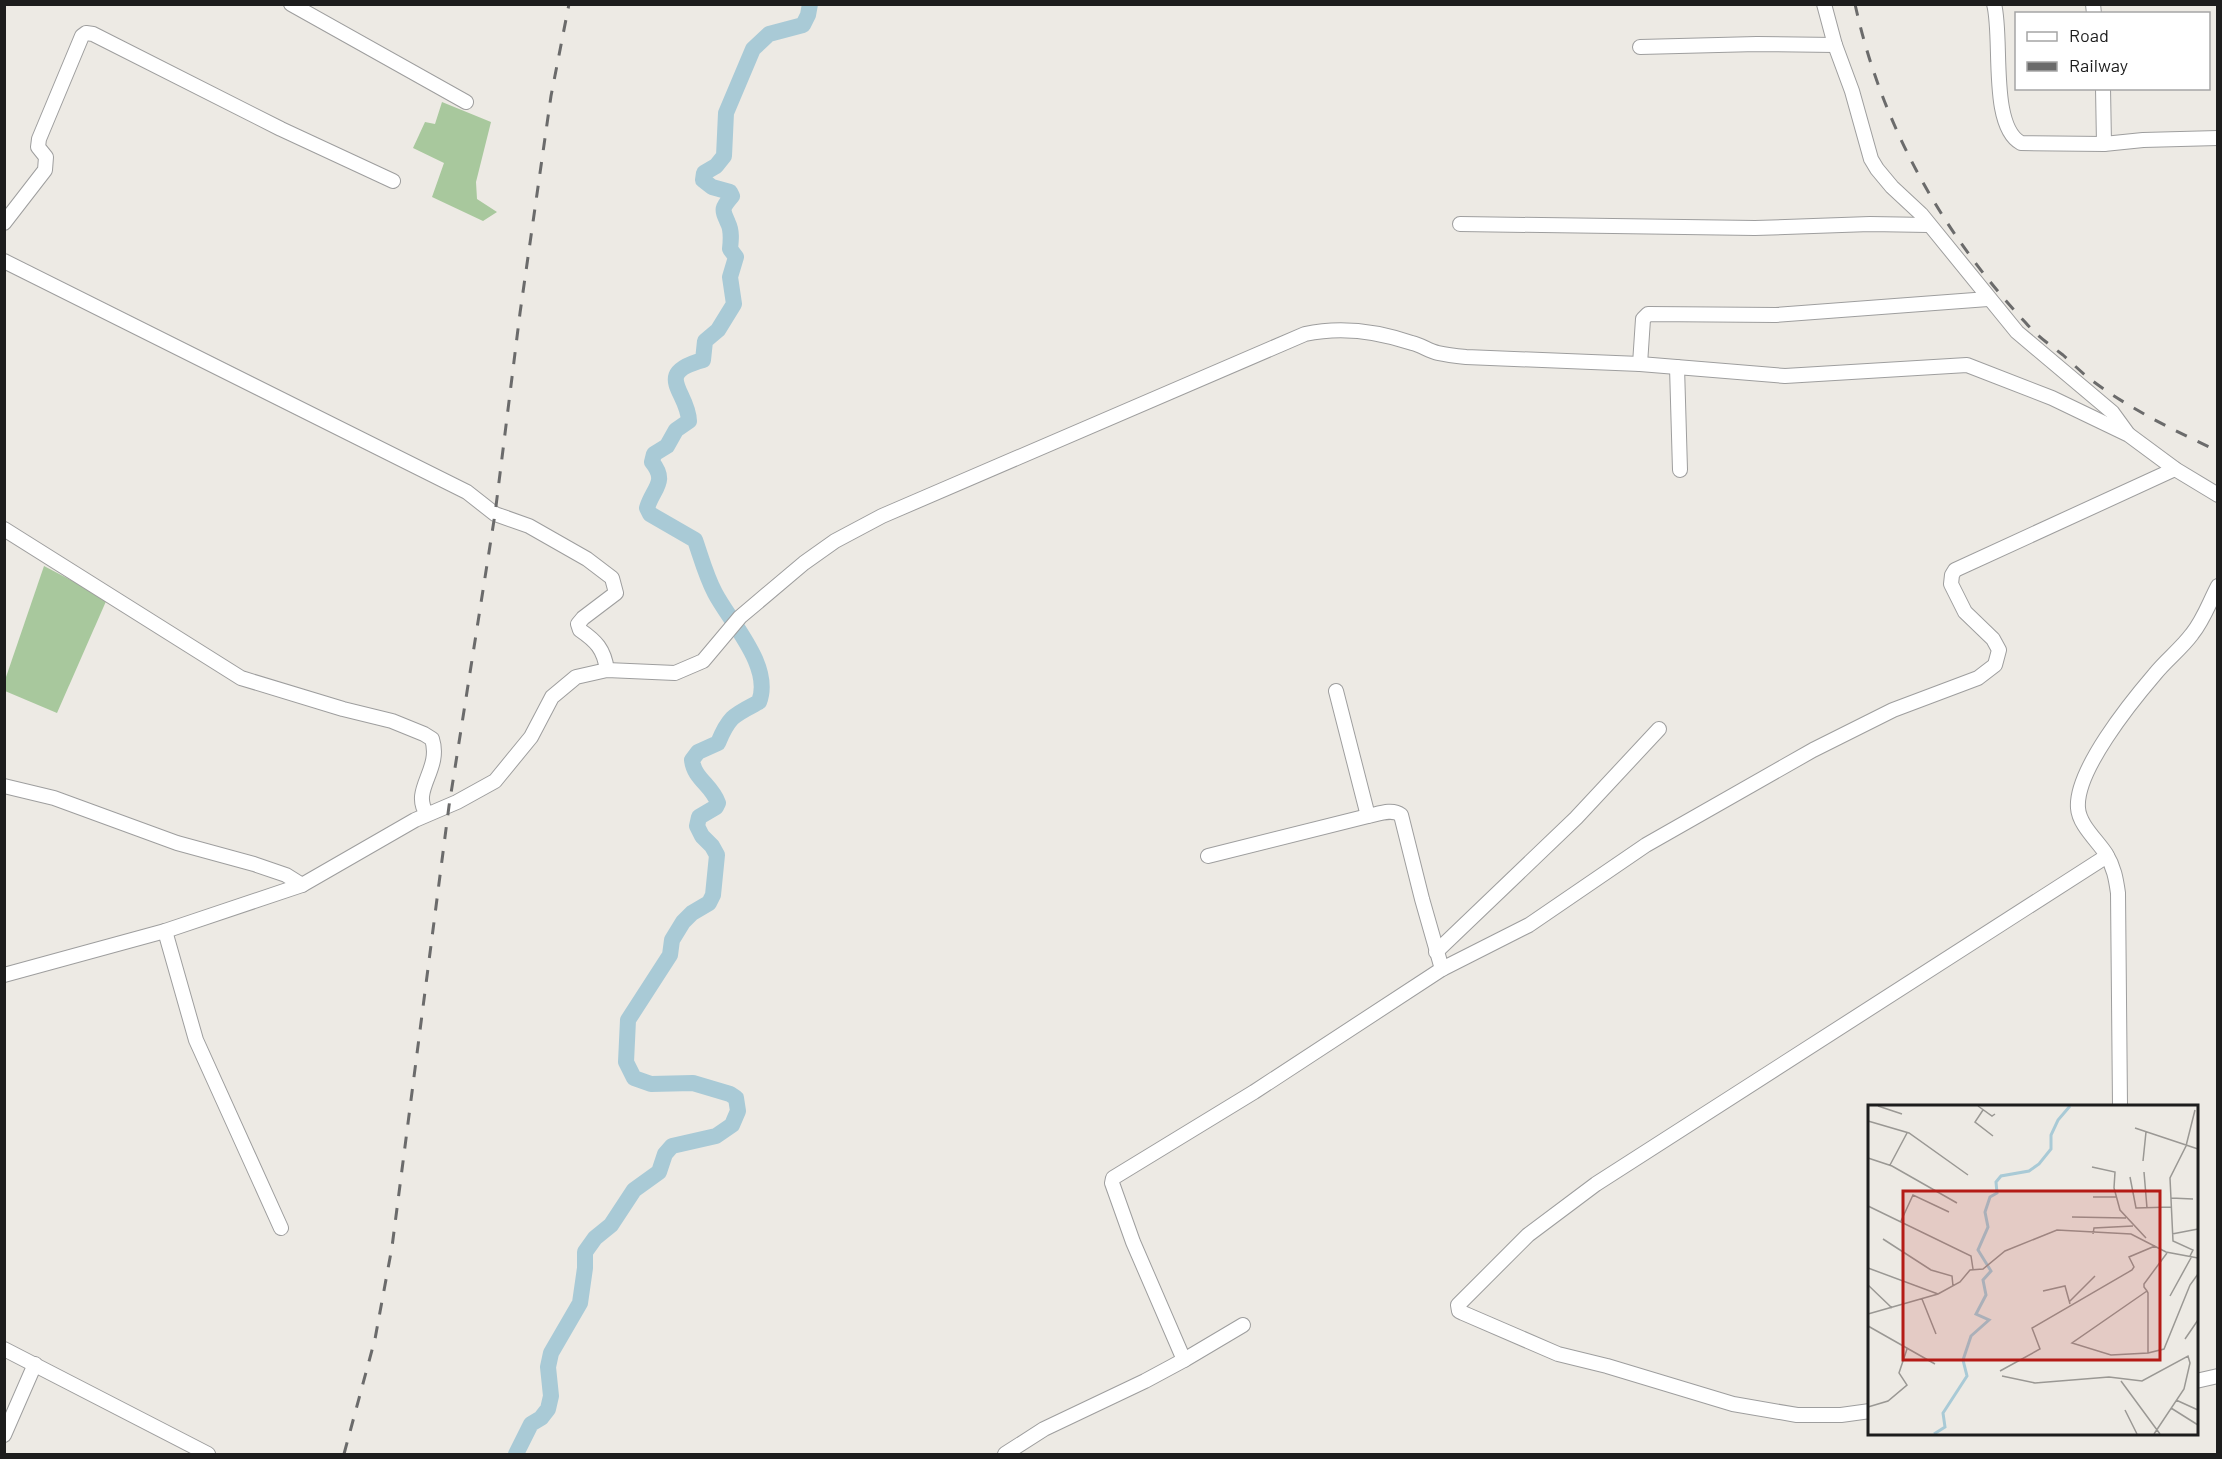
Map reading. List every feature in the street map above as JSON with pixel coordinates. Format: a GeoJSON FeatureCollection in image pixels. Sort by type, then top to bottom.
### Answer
{"type":"FeatureCollection","features":[{"type":"Feature","properties":{"kind":"street"},"geometry":{"type":"LineString","coordinates":[[291,4],[466,102]]}},
{"type":"Feature","properties":{"kind":"street"},"geometry":{"type":"LineString","coordinates":[[1824,4],[1871,159],[1892,187],[1921,214],[2017,332],[2112,412],[2129,435]]}},
{"type":"Feature","properties":{"kind":"street"},"geometry":{"type":"LineString","coordinates":[[1994,4],[1998,23],[1998,76],[2003,111],[2009,132],[2021,143],[2104,144],[2143,140],[2217,138]]}},
{"type":"Feature","properties":{"kind":"street"},"geometry":{"type":"LineString","coordinates":[[4,223],[45,170],[46,158],[38,147],[39,140],[82,36],[86,33],[93,34],[281,129],[393,181]]}},
{"type":"Feature","properties":{"kind":"street"},"geometry":{"type":"LineString","coordinates":[[1640,46],[1835,45]]}},
{"type":"Feature","properties":{"kind":"street"},"geometry":{"type":"LineString","coordinates":[[2103,90],[2104,144]]}},
{"type":"Feature","properties":{"kind":"street"},"geometry":{"type":"LineString","coordinates":[[1460,224],[1755,228],[1870,224],[1928,225]]}},
{"type":"Feature","properties":{"kind":"street"},"geometry":{"type":"LineString","coordinates":[[4,261],[467,492],[495,514],[529,526],[587,559],[612,578],[616,593],[578,624],[580,630],[592,637],[602,651],[607,670]]}},
{"type":"Feature","properties":{"kind":"street"},"geometry":{"type":"LineString","coordinates":[[1640,364],[1643,319],[1648,314],[1776,315],[1988,299]]}},
{"type":"Feature","properties":{"kind":"street"},"geometry":{"type":"LineString","coordinates":[[4,975],[165,931],[302,885],[427,814],[457,802],[495,781],[524,747],[543,718],[552,697],[576,677],[607,670],[675,673],[703,661],[736,622],[804,562],[882,516],[1305,334],[1327,330],[1367,333],[1413,343],[1437,353],[1466,357],[1640,364],[1785,376],[1967,365],[2052,398],[2129,435],[2175,469],[2217,495]]}},
{"type":"Feature","properties":{"kind":"street"},"geometry":{"type":"LineString","coordinates":[[1677,367],[1680,470]]}},
{"type":"Feature","properties":{"kind":"street"},"geometry":{"type":"LineString","coordinates":[[1184,1360],[1133,1242],[1112,1183],[1113,1178],[1254,1092],[1442,969],[1529,926],[1646,845],[1813,750],[1893,710],[1978,678],[1995,665],[1999,650],[1993,639],[1965,612],[1951,584],[1955,570],[2175,469]]}},
{"type":"Feature","properties":{"kind":"street"},"geometry":{"type":"LineString","coordinates":[[4,529],[241,678],[343,709],[392,721],[432,739],[435,755],[422,797],[422,806],[427,814]]}},
{"type":"Feature","properties":{"kind":"street"},"geometry":{"type":"LineString","coordinates":[[2120,1105],[2118,893],[2115,874],[2107,856],[2078,811],[2085,778],[2115,725],[2155,674],[2192,636],[2203,619],[2217,586]]}},
{"type":"Feature","properties":{"kind":"street"},"geometry":{"type":"LineString","coordinates":[[1336,691],[1368,816]]}},
{"type":"Feature","properties":{"kind":"street"},"geometry":{"type":"LineString","coordinates":[[1436,952],[1576,818],[1659,729]]}},
{"type":"Feature","properties":{"kind":"street"},"geometry":{"type":"LineString","coordinates":[[4,786],[54,798],[177,843],[254,864],[286,875],[302,885]]}},
{"type":"Feature","properties":{"kind":"street"},"geometry":{"type":"LineString","coordinates":[[1208,856],[1393,811],[1401,815],[1442,969]]}},
{"type":"Feature","properties":{"kind":"street"},"geometry":{"type":"LineString","coordinates":[[1868,1411],[1841,1415],[1797,1415],[1733,1404],[1558,1354],[1463,1313],[1459,1311],[1458,1305],[1528,1235],[1596,1184],[2107,856]]}},
{"type":"Feature","properties":{"kind":"street"},"geometry":{"type":"LineString","coordinates":[[165,931],[196,1040],[281,1228]]}},
{"type":"Feature","properties":{"kind":"street"},"geometry":{"type":"LineString","coordinates":[[1005,1455],[1044,1429],[1145,1381],[1243,1324]]}},
{"type":"Feature","properties":{"kind":"street"},"geometry":{"type":"LineString","coordinates":[[4,1349],[208,1455]]}},
{"type":"Feature","properties":{"kind":"street"},"geometry":{"type":"LineString","coordinates":[[4,1435],[35,1364]]}},
{"type":"Feature","properties":{"kind":"street"},"geometry":{"type":"LineString","coordinates":[[2198,1381],[2217,1376]]}},
{"type":"Feature","properties":{"kind":"green space"},"geometry":{"type":"Polygon","coordinates":[[[442,102],[491,122],[476,182],[477,199],[497,212],[483,221],[432,197],[444,163],[413,148],[425,122],[435,124],[442,102]]]}},
{"type":"Feature","properties":{"kind":"green space"},"geometry":{"type":"Polygon","coordinates":[[[44,566],[107,599],[57,713],[5,691],[5,680],[44,566]]]}},
{"type":"Feature","properties":{"kind":"waterway"},"geometry":{"type":"LineString","coordinates":[[516,1454],[531,1424],[541,1418],[548,1409],[551,1396],[548,1367],[551,1353],[580,1303],[585,1252],[595,1238],[611,1225],[634,1190],[659,1172],[665,1154],[672,1146],[716,1136],[732,1125],[738,1111],[736,1098],[730,1094],[693,1083],[651,1084],[634,1078],[626,1062],[628,1020],[670,955],[672,940],[683,922],[692,913],[709,903],[713,895],[717,855],[697,826],[699,817],[716,807],[718,803],[712,791],[696,772],[692,760],[698,752],[718,743],[733,717],[759,702],[762,688],[755,659],[715,593],[695,540],[650,514],[647,508],[659,480],[657,469],[652,462],[654,454],[667,446],[676,430],[689,421],[687,410],[676,385],[676,378],[679,371],[703,360],[705,341],[718,330],[734,304],[730,277],[736,257],[730,249],[731,232],[724,209],[732,196],[730,192],[712,187],[703,180],[704,173],[716,166],[724,156],[726,113],[753,49],[769,34],[803,25],[810,4]]}},
{"type":"Feature","properties":{"kind":"railway"},"geometry":{"type":"LineString","coordinates":[[344,1454],[375,1339],[392,1247],[449,806],[495,514],[520,313],[551,96],[569,4]]}},
{"type":"Feature","properties":{"kind":"railway"},"geometry":{"type":"LineString","coordinates":[[1855,4],[1866,48],[1898,134],[1942,214],[1967,252],[1995,288],[2043,340],[2094,382],[2139,411],[2218,451]]}}]}
